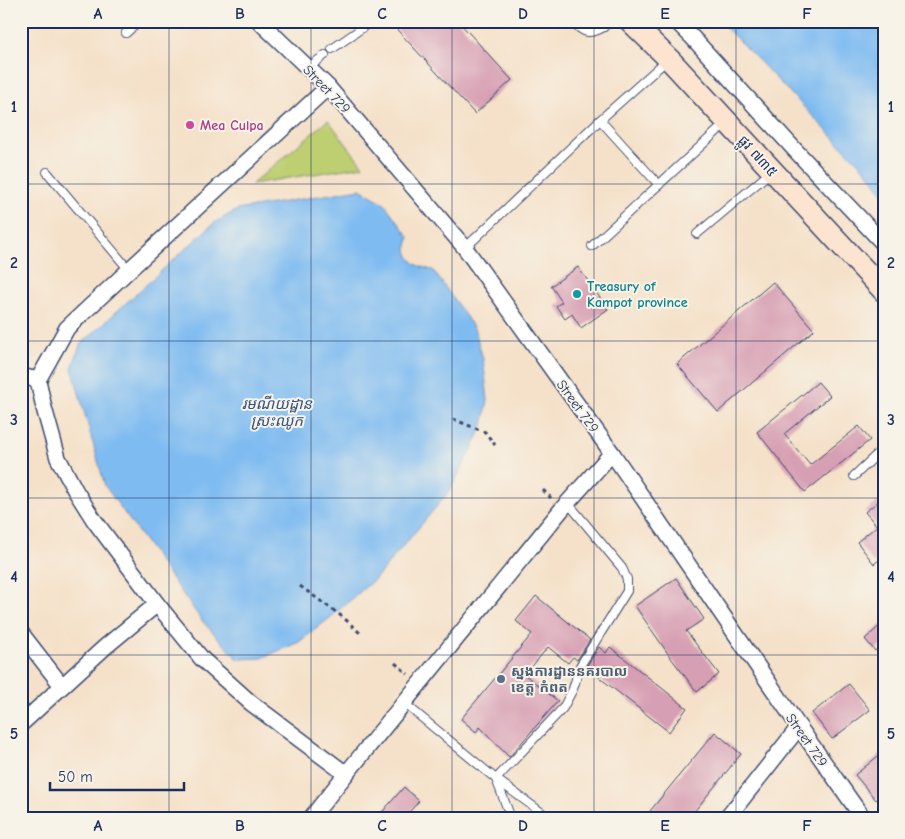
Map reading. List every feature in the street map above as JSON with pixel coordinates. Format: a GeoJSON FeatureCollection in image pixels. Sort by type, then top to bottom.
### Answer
{"type":"FeatureCollection","features":[{"type":"Feature","properties":{"kind":"street","name":"Street 729"},"geometry":{"type":"LineString","coordinates":[[259,21],[328,87],[465,248],[612,453],[798,728],[863,818]]}},
{"type":"Feature","properties":{"kind":"street","name":"ផ្លូវ ៧៣៥"},"geometry":{"type":"LineString","coordinates":[[630,21],[669,59],[884,292]]}},
{"type":"Feature","properties":{"kind":"street"},"geometry":{"type":"LineString","coordinates":[[676,21],[884,244]]}},
{"type":"Feature","properties":{"kind":"street"},"geometry":{"type":"LineString","coordinates":[[328,87],[67,328],[38,380],[58,458],[70,482],[94,520],[157,604],[202,659],[251,703],[346,774]]}},
{"type":"Feature","properties":{"kind":"street"},"geometry":{"type":"LineString","coordinates":[[21,376],[38,380]]}},
{"type":"Feature","properties":{"kind":"street"},"geometry":{"type":"LineString","coordinates":[[311,818],[568,503],[612,453]]}},
{"type":"Feature","properties":{"kind":"street"},"geometry":{"type":"LineString","coordinates":[[21,724],[157,604]]}},
{"type":"Feature","properties":{"kind":"street"},"geometry":{"type":"LineString","coordinates":[[21,633],[62,686]]}},
{"type":"Feature","properties":{"kind":"street"},"geometry":{"type":"LineString","coordinates":[[727,818],[798,728]]}},
{"type":"Feature","properties":{"kind":"lane"},"geometry":{"type":"LineString","coordinates":[[126,33],[139,21]]}},
{"type":"Feature","properties":{"kind":"lane"},"geometry":{"type":"LineString","coordinates":[[332,49],[369,21]]}},
{"type":"Feature","properties":{"kind":"lane"},"geometry":{"type":"LineString","coordinates":[[572,21],[578,28],[586,32],[593,32],[604,27]]}},
{"type":"Feature","properties":{"kind":"lane"},"geometry":{"type":"LineString","coordinates":[[308,68],[325,55]]}},
{"type":"Feature","properties":{"kind":"lane"},"geometry":{"type":"LineString","coordinates":[[465,248],[600,120],[669,59]]}},
{"type":"Feature","properties":{"kind":"lane"},"geometry":{"type":"LineString","coordinates":[[600,120],[659,185]]}},
{"type":"Feature","properties":{"kind":"lane"},"geometry":{"type":"LineString","coordinates":[[592,246],[727,122]]}},
{"type":"Feature","properties":{"kind":"lane"},"geometry":{"type":"LineString","coordinates":[[697,234],[772,171]]}},
{"type":"Feature","properties":{"kind":"lane"},"geometry":{"type":"LineString","coordinates":[[47,172],[129,270]]}},
{"type":"Feature","properties":{"kind":"lane"},"geometry":{"type":"LineString","coordinates":[[854,476],[884,448]]}},
{"type":"Feature","properties":{"kind":"lane"},"geometry":{"type":"LineString","coordinates":[[496,780],[563,708],[573,689],[580,666],[627,591],[627,579],[622,568],[568,503]]}},
{"type":"Feature","properties":{"kind":"lane"},"geometry":{"type":"LineString","coordinates":[[404,703],[496,780],[549,818]]}},
{"type":"Feature","properties":{"kind":"lane"},"geometry":{"type":"LineString","coordinates":[[496,780],[511,818]]}},
{"type":"Feature","properties":{"kind":"path"},"geometry":{"type":"LineString","coordinates":[[453,419],[485,432],[495,445]]}},
{"type":"Feature","properties":{"kind":"path"},"geometry":{"type":"LineString","coordinates":[[300,586],[344,618],[360,633]]}},
{"type":"Feature","properties":{"kind":"green space"},"geometry":{"type":"Polygon","coordinates":[[[328,120],[363,166],[252,184],[328,120]]]}},
{"type":"Feature","properties":{"kind":"water"},"geometry":{"type":"Polygon","coordinates":[[[719,21],[884,21],[884,195],[870,175],[719,21]]]}},
{"type":"Feature","properties":{"kind":"water","name":"រមណីយដ្ឋាន ស្រះឈូក"},"geometry":{"type":"Polygon","coordinates":[[[360,189],[384,203],[409,237],[407,250],[412,260],[421,267],[433,270],[474,328],[483,359],[488,400],[483,425],[449,492],[377,577],[299,642],[262,658],[238,659],[203,622],[105,486],[72,368],[80,345],[214,223],[237,210],[360,189]]]}},
{"type":"Feature","properties":{"kind":"building"},"geometry":{"type":"Polygon","coordinates":[[[389,21],[458,21],[512,80],[475,114],[389,21]]]}},
{"type":"Feature","properties":{"kind":"building","name":"Treasury of Kampot province"},"geometry":{"type":"Polygon","coordinates":[[[578,267],[608,309],[581,328],[572,314],[565,319],[556,306],[562,302],[551,286],[578,267]]]}},
{"type":"Feature","properties":{"kind":"building"},"geometry":{"type":"Polygon","coordinates":[[[773,282],[814,330],[718,412],[677,364],[773,282]]]}},
{"type":"Feature","properties":{"kind":"building"},"geometry":{"type":"Polygon","coordinates":[[[818,382],[830,396],[784,434],[810,465],[859,426],[870,440],[805,492],[757,432],[818,382]]]}},
{"type":"Feature","properties":{"kind":"building"},"geometry":{"type":"Polygon","coordinates":[[[884,497],[884,556],[874,564],[857,542],[877,526],[865,512],[884,497]]]}},
{"type":"Feature","properties":{"kind":"building"},"geometry":{"type":"Polygon","coordinates":[[[676,578],[704,619],[686,631],[719,674],[697,692],[635,606],[676,578]]]}},
{"type":"Feature","properties":{"kind":"building"},"geometry":{"type":"Polygon","coordinates":[[[536,596],[590,640],[577,660],[573,657],[568,663],[548,647],[525,675],[558,701],[509,757],[480,727],[476,732],[461,719],[532,634],[516,621],[536,596]]]}},
{"type":"Feature","properties":{"kind":"building"},"geometry":{"type":"Polygon","coordinates":[[[884,622],[884,643],[875,651],[865,639],[884,622]]]}},
{"type":"Feature","properties":{"kind":"building"},"geometry":{"type":"Polygon","coordinates":[[[599,647],[606,653],[610,647],[687,708],[669,732],[586,667],[599,647]]]}},
{"type":"Feature","properties":{"kind":"building"},"geometry":{"type":"Polygon","coordinates":[[[849,684],[870,710],[832,739],[812,713],[849,684]]]}},
{"type":"Feature","properties":{"kind":"building"},"geometry":{"type":"Polygon","coordinates":[[[715,732],[741,754],[689,818],[659,818],[650,811],[715,732]]]}},
{"type":"Feature","properties":{"kind":"building"},"geometry":{"type":"Polygon","coordinates":[[[884,751],[884,793],[876,800],[855,775],[884,751]]]}},
{"type":"Feature","properties":{"kind":"building"},"geometry":{"type":"Polygon","coordinates":[[[404,787],[419,801],[404,818],[377,818],[404,787]]]}},
{"type":"Feature","properties":{"kind":"place","name":"Mea Culpa"},"geometry":{"type":"Point","coordinates":[190,125]}},
{"type":"Feature","properties":{"kind":"place","name":"Treasury of Kampot province"},"geometry":{"type":"Point","coordinates":[577,294]}},
{"type":"Feature","properties":{"kind":"place","name":"ស្នងការដ្ឋាននគរបាល ខេត្ត កំពត"},"geometry":{"type":"Point","coordinates":[501,679]}}]}
